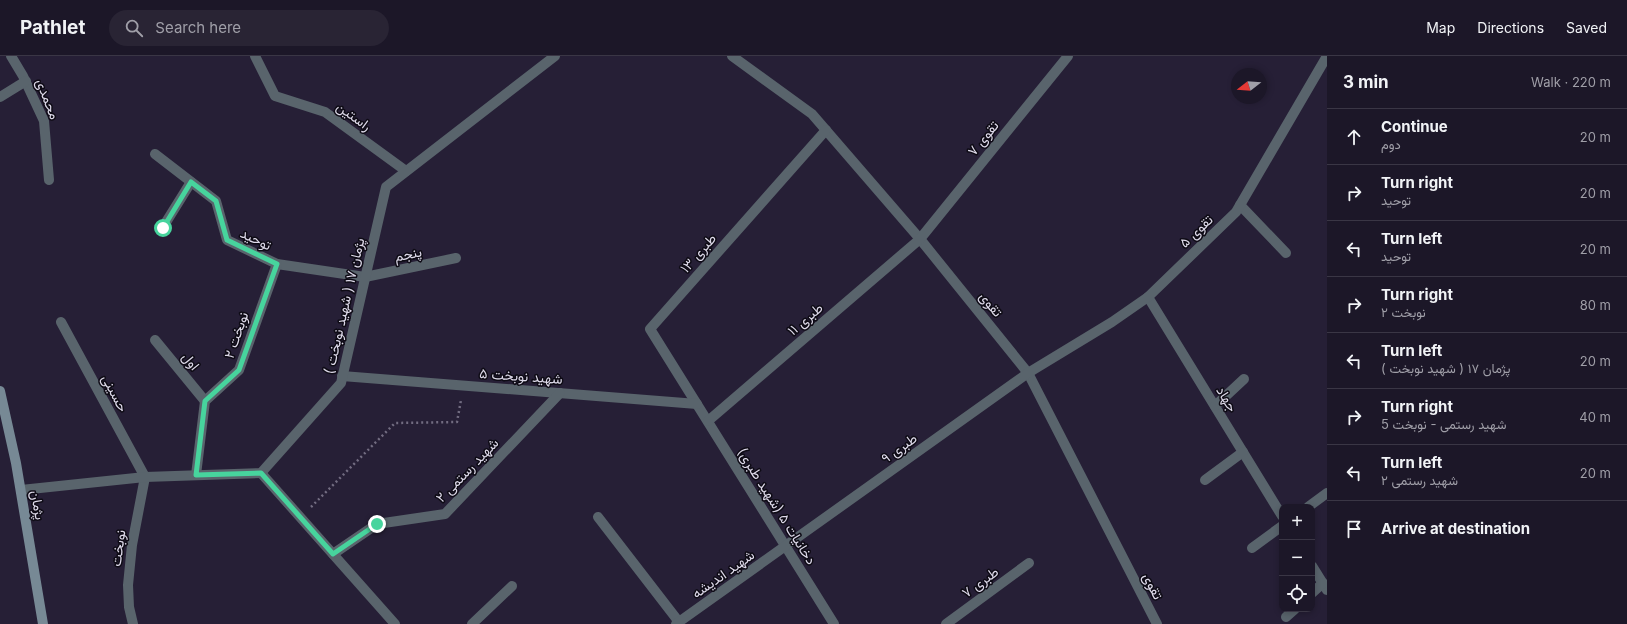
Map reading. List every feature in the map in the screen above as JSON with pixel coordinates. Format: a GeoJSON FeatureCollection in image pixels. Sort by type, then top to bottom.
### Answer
{"type":"FeatureCollection","features":[{"type":"Feature","properties":{"kind":"main road","name":"پژمان"},"geometry":{"type":"LineString","coordinates":[[0,391],[21,490],[43,624]]}},
{"type":"Feature","properties":{"kind":"street","name":"محمدی"},"geometry":{"type":"LineString","coordinates":[[11,56],[26,82],[44,121],[49,180]]}},
{"type":"Feature","properties":{"kind":"street","name":"راستین"},"geometry":{"type":"LineString","coordinates":[[255,56],[275,96],[325,112],[406,171]]}},
{"type":"Feature","properties":{"kind":"street","name":"پژمان ۱۷ ( شهید نوبخت )"},"geometry":{"type":"LineString","coordinates":[[261,473],[341,383],[386,186],[555,56]]}},
{"type":"Feature","properties":{"kind":"street","name":"تقوی"},"geometry":{"type":"LineString","coordinates":[[732,56],[812,114],[920,239],[1028,373],[1157,624]]}},
{"type":"Feature","properties":{"kind":"street","name":"تقوی ۷"},"geometry":{"type":"LineString","coordinates":[[920,239],[1068,56]]}},
{"type":"Feature","properties":{"kind":"street","name":"تقوی ۵"},"geometry":{"type":"LineString","coordinates":[[1028,373],[1112,322],[1148,297],[1236,212],[1327,56]]}},
{"type":"Feature","properties":{"kind":"street"},"geometry":{"type":"LineString","coordinates":[[0,97],[26,82]]}},
{"type":"Feature","properties":{"kind":"street","name":"طبری ۱۳"},"geometry":{"type":"LineString","coordinates":[[697,404],[650,329],[826,130]]}},
{"type":"Feature","properties":{"kind":"street","name":"توحید"},"geometry":{"type":"LineString","coordinates":[[155,154],[216,201],[227,240],[277,264],[365,277]]}},
{"type":"Feature","properties":{"kind":"street"},"geometry":{"type":"LineString","coordinates":[[163,228],[191,182]]}},
{"type":"Feature","properties":{"kind":"street"},"geometry":{"type":"LineString","coordinates":[[1240,205],[1286,253]]}},
{"type":"Feature","properties":{"kind":"street","name":"طبری ۱۱"},"geometry":{"type":"LineString","coordinates":[[708,420],[920,239]]}},
{"type":"Feature","properties":{"kind":"street","name":"پنجم"},"geometry":{"type":"LineString","coordinates":[[365,277],[456,258]]}},
{"type":"Feature","properties":{"kind":"street","name":"نوبخت ۲"},"geometry":{"type":"LineString","coordinates":[[205,401],[239,370],[277,264]]}},
{"type":"Feature","properties":{"kind":"street","name":"جهاد"},"geometry":{"type":"LineString","coordinates":[[1148,297],[1279,511]]}},
{"type":"Feature","properties":{"kind":"street","name":"حسینی"},"geometry":{"type":"LineString","coordinates":[[61,322],[145,477]]}},
{"type":"Feature","properties":{"kind":"street","name":"اول"},"geometry":{"type":"LineString","coordinates":[[155,340],[205,401]]}},
{"type":"Feature","properties":{"kind":"street","name":"طبری ۹"},"geometry":{"type":"LineString","coordinates":[[786,547],[1028,373]]}},
{"type":"Feature","properties":{"kind":"street","name":"شهید نوبخت ۵"},"geometry":{"type":"LineString","coordinates":[[342,376],[697,404]]}},
{"type":"Feature","properties":{"kind":"street"},"geometry":{"type":"LineString","coordinates":[[1215,406],[1244,379]]}},
{"type":"Feature","properties":{"kind":"street","name":"شهید رستمی ۲"},"geometry":{"type":"LineString","coordinates":[[333,554],[377,524],[445,514],[560,393]]}},
{"type":"Feature","properties":{"kind":"street"},"geometry":{"type":"LineString","coordinates":[[196,475],[205,401]]}},
{"type":"Feature","properties":{"kind":"street","name":"دخانیات ۵ (شهید طبری)"},"geometry":{"type":"LineString","coordinates":[[697,404],[834,624]]}},
{"type":"Feature","properties":{"kind":"street"},"geometry":{"type":"LineString","coordinates":[[1205,480],[1242,452]]}},
{"type":"Feature","properties":{"kind":"street"},"geometry":{"type":"LineString","coordinates":[[21,490],[145,477],[261,473],[395,624]]}},
{"type":"Feature","properties":{"kind":"street","name":"نوبخت"},"geometry":{"type":"LineString","coordinates":[[133,624],[129,607],[128,585],[132,545],[145,477]]}},
{"type":"Feature","properties":{"kind":"street"},"geometry":{"type":"LineString","coordinates":[[1312,504],[1327,493]]}},
{"type":"Feature","properties":{"kind":"street"},"geometry":{"type":"LineString","coordinates":[[598,518],[678,623]]}},
{"type":"Feature","properties":{"kind":"street"},"geometry":{"type":"LineString","coordinates":[[1252,548],[1279,528]]}},
{"type":"Feature","properties":{"kind":"street","name":"شهید اندیشه"},"geometry":{"type":"LineString","coordinates":[[678,623],[786,547]]}},
{"type":"Feature","properties":{"kind":"street","name":"طبری ۷"},"geometry":{"type":"LineString","coordinates":[[946,624],[1029,563]]}},
{"type":"Feature","properties":{"kind":"street"},"geometry":{"type":"LineString","coordinates":[[1315,571],[1325,587],[1315,592]]}},
{"type":"Feature","properties":{"kind":"street"},"geometry":{"type":"LineString","coordinates":[[472,624],[512,586]]}},
{"type":"Feature","properties":{"kind":"street"},"geometry":{"type":"LineString","coordinates":[[1286,617],[1291,612]]}},
{"type":"Feature","properties":{"kind":"path"},"geometry":{"type":"LineString","coordinates":[[301,518],[395,423],[456,422],[463,386]]}},
{"type":"Feature","properties":{"kind":"route"},"geometry":{"type":"LineString","coordinates":[[163,228],[191,182],[216,201],[227,240],[277,264],[239,370],[205,401],[196,475],[261,473],[333,554],[377,524]]}}]}
